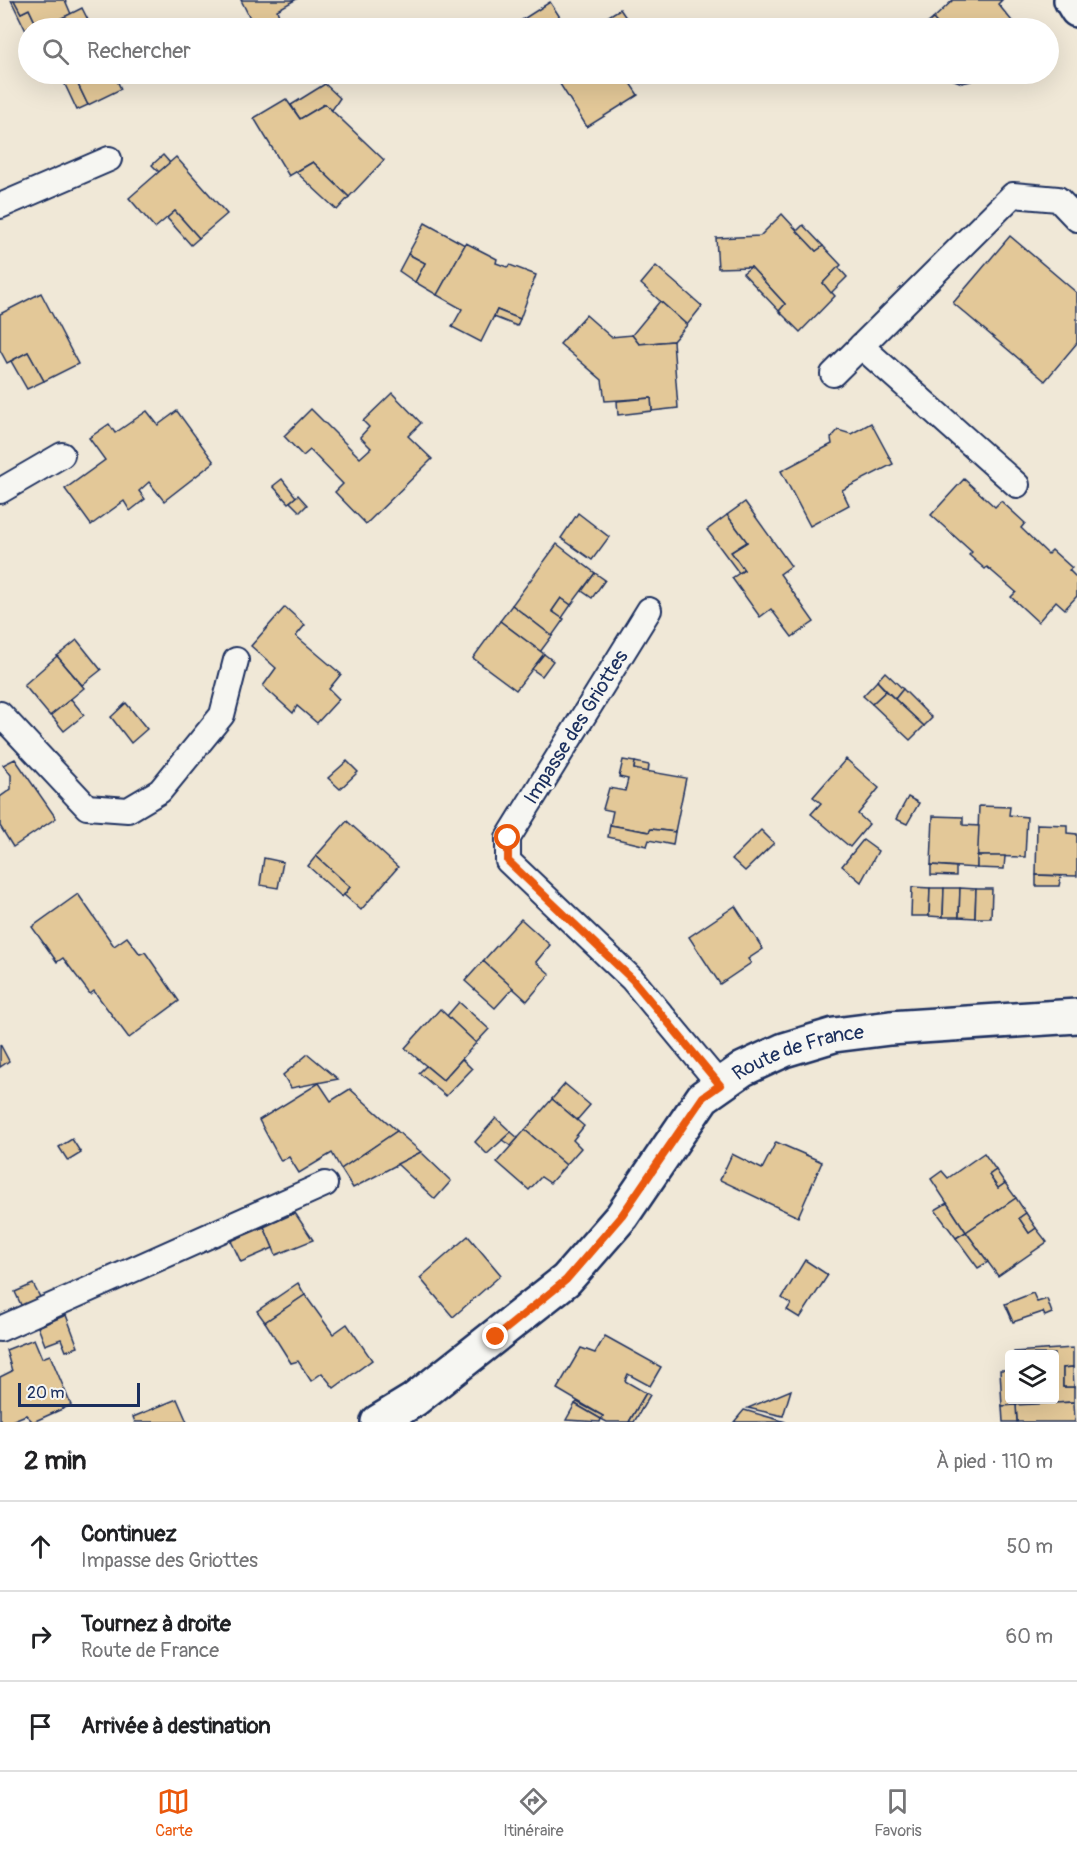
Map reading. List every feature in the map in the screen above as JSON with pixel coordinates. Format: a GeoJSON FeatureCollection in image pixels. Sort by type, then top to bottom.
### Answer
{"type":"FeatureCollection","features":[{"type":"Feature","properties":{"kind":"street"},"geometry":{"type":"LineString","coordinates":[[1071,0],[1077,10]]}},
{"type":"Feature","properties":{"kind":"street","name":"Route de France"},"geometry":{"type":"LineString","coordinates":[[378,1422],[414,1400],[566,1280],[622,1215],[703,1097],[743,1069],[784,1050],[834,1035],[890,1028],[1077,1016]]}},
{"type":"Feature","properties":{"kind":"lane"},"geometry":{"type":"LineString","coordinates":[[0,206],[108,159]]}},
{"type":"Feature","properties":{"kind":"lane"},"geometry":{"type":"LineString","coordinates":[[833,374],[1013,195],[1058,199],[1077,219]]}},
{"type":"Feature","properties":{"kind":"lane"},"geometry":{"type":"LineString","coordinates":[[861,346],[1017,485]]}},
{"type":"Feature","properties":{"kind":"lane"},"geometry":{"type":"LineString","coordinates":[[0,491],[62,455]]}},
{"type":"Feature","properties":{"kind":"lane","name":"Impasse des Griottes"},"geometry":{"type":"LineString","coordinates":[[649,610],[508,838],[508,861],[632,979],[720,1085]]}},
{"type":"Feature","properties":{"kind":"lane"},"geometry":{"type":"LineString","coordinates":[[0,714],[87,807],[129,810],[160,791],[222,715],[236,660]]}},
{"type":"Feature","properties":{"kind":"lane"},"geometry":{"type":"LineString","coordinates":[[0,1329],[325,1184]]}},
{"type":"Feature","properties":{"kind":"building"},"geometry":{"type":"Polygon","coordinates":[[[11,0],[14,0],[21,13],[29,9],[33,18],[20,18],[11,0]]]}},
{"type":"Feature","properties":{"kind":"building"},"geometry":{"type":"Polygon","coordinates":[[[14,0],[65,0],[71,14],[62,18],[33,18],[29,9],[21,13],[14,0]]]}},
{"type":"Feature","properties":{"kind":"building"},"geometry":{"type":"Polygon","coordinates":[[[241,0],[295,0],[277,10],[280,18],[250,18],[241,0]]]}},
{"type":"Feature","properties":{"kind":"building"},"geometry":{"type":"Polygon","coordinates":[[[953,0],[1002,0],[998,4],[1010,18],[934,18],[953,0]]]}},
{"type":"Feature","properties":{"kind":"building"},"geometry":{"type":"Polygon","coordinates":[[[550,2],[560,18],[525,18],[550,2]]]}},
{"type":"Feature","properties":{"kind":"building"},"geometry":{"type":"Polygon","coordinates":[[[82,8],[87,18],[62,18],[82,8]]]}},
{"type":"Feature","properties":{"kind":"building"},"geometry":{"type":"Polygon","coordinates":[[[620,9],[626,18],[605,18],[620,9]]]}},
{"type":"Feature","properties":{"kind":"building"},"geometry":{"type":"Polygon","coordinates":[[[65,84],[78,84],[88,105],[77,110],[65,84]]]}},
{"type":"Feature","properties":{"kind":"building"},"geometry":{"type":"Polygon","coordinates":[[[78,84],[119,84],[121,89],[88,105],[78,84]]]}},
{"type":"Feature","properties":{"kind":"building"},"geometry":{"type":"Polygon","coordinates":[[[325,84],[340,98],[332,110],[325,104],[300,119],[291,105],[325,84]]]}},
{"type":"Feature","properties":{"kind":"building"},"geometry":{"type":"Polygon","coordinates":[[[560,84],[631,84],[638,95],[587,127],[560,84]]]}},
{"type":"Feature","properties":{"kind":"building"},"geometry":{"type":"Polygon","coordinates":[[[286,99],[300,119],[325,104],[384,160],[349,197],[313,162],[289,176],[254,118],[286,99]]]}},
{"type":"Feature","properties":{"kind":"building"},"geometry":{"type":"Polygon","coordinates":[[[163,155],[170,163],[159,172],[152,165],[163,155]]]}},
{"type":"Feature","properties":{"kind":"building"},"geometry":{"type":"Polygon","coordinates":[[[176,157],[227,214],[199,238],[175,211],[155,228],[129,198],[176,157]]]}},
{"type":"Feature","properties":{"kind":"building"},"geometry":{"type":"Polygon","coordinates":[[[313,162],[349,197],[337,210],[296,172],[313,162]]]}},
{"type":"Feature","properties":{"kind":"building"},"geometry":{"type":"Polygon","coordinates":[[[175,211],[199,238],[191,245],[167,218],[175,211]]]}},
{"type":"Feature","properties":{"kind":"building"},"geometry":{"type":"Polygon","coordinates":[[[782,214],[816,251],[823,246],[841,265],[823,283],[835,296],[800,332],[779,311],[785,304],[751,267],[718,268],[716,238],[760,236],[782,214]]]}},
{"type":"Feature","properties":{"kind":"building"},"geometry":{"type":"Polygon","coordinates":[[[425,223],[465,245],[437,295],[415,282],[425,263],[408,254],[425,223]]]}},
{"type":"Feature","properties":{"kind":"building"},"geometry":{"type":"Polygon","coordinates":[[[803,225],[823,246],[816,251],[797,231],[803,225]]]}},
{"type":"Feature","properties":{"kind":"building"},"geometry":{"type":"Polygon","coordinates":[[[1010,236],[1077,293],[1077,343],[1045,381],[953,303],[1010,236]]]}},
{"type":"Feature","properties":{"kind":"building"},"geometry":{"type":"Polygon","coordinates":[[[466,243],[497,259],[496,263],[507,267],[510,265],[536,275],[520,319],[497,310],[481,342],[452,327],[462,309],[437,295],[466,243]]]}},
{"type":"Feature","properties":{"kind":"building"},"geometry":{"type":"Polygon","coordinates":[[[408,254],[425,263],[415,282],[399,271],[408,254]]]}},
{"type":"Feature","properties":{"kind":"building"},"geometry":{"type":"Polygon","coordinates":[[[656,266],[702,306],[687,325],[641,284],[656,266]]]}},
{"type":"Feature","properties":{"kind":"building"},"geometry":{"type":"Polygon","coordinates":[[[751,267],[785,304],[779,311],[743,273],[751,267]]]}},
{"type":"Feature","properties":{"kind":"building"},"geometry":{"type":"Polygon","coordinates":[[[838,267],[847,277],[831,293],[823,283],[838,267]]]}},
{"type":"Feature","properties":{"kind":"building"},"geometry":{"type":"Polygon","coordinates":[[[41,293],[78,364],[44,381],[28,352],[7,363],[0,350],[0,314],[41,293]]]}},
{"type":"Feature","properties":{"kind":"building"},"geometry":{"type":"Polygon","coordinates":[[[660,301],[687,325],[673,341],[639,344],[632,335],[660,301]]]}},
{"type":"Feature","properties":{"kind":"building"},"geometry":{"type":"Polygon","coordinates":[[[497,310],[520,319],[517,326],[494,317],[497,310]]]}},
{"type":"Feature","properties":{"kind":"building"},"geometry":{"type":"Polygon","coordinates":[[[586,315],[611,337],[632,335],[639,344],[673,341],[678,408],[652,411],[651,398],[605,401],[602,380],[560,344],[586,315]]]}},
{"type":"Feature","properties":{"kind":"building"},"geometry":{"type":"Polygon","coordinates":[[[28,352],[44,381],[27,389],[11,361],[28,352]]]}},
{"type":"Feature","properties":{"kind":"building"},"geometry":{"type":"Polygon","coordinates":[[[392,393],[421,423],[408,436],[432,459],[366,524],[335,492],[343,484],[310,450],[303,456],[284,436],[311,409],[360,458],[371,448],[360,437],[369,427],[363,421],[392,393]]]}},
{"type":"Feature","properties":{"kind":"building"},"geometry":{"type":"Polygon","coordinates":[[[651,398],[652,411],[618,415],[617,401],[651,398]]]}},
{"type":"Feature","properties":{"kind":"building"},"geometry":{"type":"Polygon","coordinates":[[[147,411],[158,425],[177,411],[214,462],[164,501],[149,482],[139,491],[145,499],[130,511],[124,501],[91,525],[65,489],[105,460],[89,438],[109,424],[115,433],[147,411]]]}},
{"type":"Feature","properties":{"kind":"building"},"geometry":{"type":"Polygon","coordinates":[[[871,423],[893,464],[842,490],[849,505],[810,526],[781,471],[832,444],[831,438],[838,430],[851,434],[871,423]]]}},
{"type":"Feature","properties":{"kind":"building"},"geometry":{"type":"Polygon","coordinates":[[[282,479],[296,497],[288,503],[273,486],[282,479]]]}},
{"type":"Feature","properties":{"kind":"building"},"geometry":{"type":"Polygon","coordinates":[[[964,479],[995,507],[1001,501],[1025,523],[1021,528],[1048,554],[1052,550],[1072,568],[1069,570],[1077,578],[1077,596],[1065,609],[1056,601],[1038,622],[1011,597],[1016,592],[969,555],[972,552],[931,515],[964,479]]]}},
{"type":"Feature","properties":{"kind":"building"},"geometry":{"type":"Polygon","coordinates":[[[298,495],[307,505],[300,512],[290,502],[298,495]]]}},
{"type":"Feature","properties":{"kind":"building"},"geometry":{"type":"Polygon","coordinates":[[[745,502],[791,566],[780,574],[814,622],[792,637],[771,609],[760,617],[732,578],[744,570],[731,552],[747,542],[727,515],[745,502]]]}},
{"type":"Feature","properties":{"kind":"building"},"geometry":{"type":"Polygon","coordinates":[[[578,513],[609,537],[592,560],[561,538],[578,513]]]}},
{"type":"Feature","properties":{"kind":"building"},"geometry":{"type":"Polygon","coordinates":[[[727,515],[747,542],[731,552],[744,570],[739,573],[707,530],[727,515]]]}},
{"type":"Feature","properties":{"kind":"building"},"geometry":{"type":"Polygon","coordinates":[[[557,544],[595,573],[571,605],[561,598],[552,611],[564,619],[552,636],[512,605],[557,544]]]}},
{"type":"Feature","properties":{"kind":"building"},"geometry":{"type":"Polygon","coordinates":[[[595,573],[605,580],[592,598],[582,591],[595,573]]]}},
{"type":"Feature","properties":{"kind":"building"},"geometry":{"type":"Polygon","coordinates":[[[561,598],[571,605],[562,618],[552,611],[561,598]]]}},
{"type":"Feature","properties":{"kind":"building"},"geometry":{"type":"Polygon","coordinates":[[[512,605],[552,636],[540,652],[500,621],[512,605]]]}},
{"type":"Feature","properties":{"kind":"building"},"geometry":{"type":"Polygon","coordinates":[[[285,607],[305,625],[296,636],[341,674],[329,689],[339,699],[317,723],[297,706],[293,713],[263,686],[276,668],[251,646],[285,607]]]}},
{"type":"Feature","properties":{"kind":"building"},"geometry":{"type":"Polygon","coordinates":[[[500,621],[544,654],[516,690],[473,658],[500,621]]]}},
{"type":"Feature","properties":{"kind":"building"},"geometry":{"type":"Polygon","coordinates":[[[77,640],[101,670],[82,685],[57,656],[77,640]]]}},
{"type":"Feature","properties":{"kind":"building"},"geometry":{"type":"Polygon","coordinates":[[[544,654],[553,661],[542,676],[532,669],[544,654]]]}},
{"type":"Feature","properties":{"kind":"building"},"geometry":{"type":"Polygon","coordinates":[[[57,656],[84,688],[50,716],[24,685],[57,656]]]}},
{"type":"Feature","properties":{"kind":"building"},"geometry":{"type":"Polygon","coordinates":[[[885,672],[903,689],[895,699],[877,681],[885,672]]]}},
{"type":"Feature","properties":{"kind":"building"},"geometry":{"type":"Polygon","coordinates":[[[877,681],[886,691],[872,704],[863,696],[877,681]]]}},
{"type":"Feature","properties":{"kind":"building"},"geometry":{"type":"Polygon","coordinates":[[[903,689],[932,718],[924,726],[895,699],[903,689]]]}},
{"type":"Feature","properties":{"kind":"building"},"geometry":{"type":"Polygon","coordinates":[[[886,691],[924,726],[910,740],[872,704],[886,691]]]}},
{"type":"Feature","properties":{"kind":"building"},"geometry":{"type":"Polygon","coordinates":[[[71,699],[84,715],[64,731],[51,715],[71,699]]]}},
{"type":"Feature","properties":{"kind":"building"},"geometry":{"type":"Polygon","coordinates":[[[126,703],[147,729],[131,743],[111,717],[126,703]]]}},
{"type":"Feature","properties":{"kind":"building"},"geometry":{"type":"Polygon","coordinates":[[[15,759],[56,818],[13,847],[0,826],[0,797],[11,789],[11,775],[3,765],[15,759]]]}},
{"type":"Feature","properties":{"kind":"building"},"geometry":{"type":"Polygon","coordinates":[[[846,759],[879,788],[858,814],[869,824],[850,847],[811,814],[821,803],[813,797],[846,759]]]}},
{"type":"Feature","properties":{"kind":"building"},"geometry":{"type":"Polygon","coordinates":[[[623,760],[635,762],[634,769],[686,778],[675,832],[651,829],[649,832],[610,825],[613,811],[603,809],[609,788],[625,791],[628,779],[619,777],[623,760]]]}},
{"type":"Feature","properties":{"kind":"building"},"geometry":{"type":"Polygon","coordinates":[[[347,761],[358,772],[340,789],[328,778],[347,761]]]}},
{"type":"Feature","properties":{"kind":"building"},"geometry":{"type":"Polygon","coordinates":[[[635,762],[649,765],[648,772],[634,769],[635,762]]]}},
{"type":"Feature","properties":{"kind":"building"},"geometry":{"type":"Polygon","coordinates":[[[908,797],[919,803],[907,824],[896,819],[908,797]]]}},
{"type":"Feature","properties":{"kind":"building"},"geometry":{"type":"Polygon","coordinates":[[[979,806],[1010,807],[1009,815],[1027,817],[1025,857],[977,856],[979,806]]]}},
{"type":"Feature","properties":{"kind":"building"},"geometry":{"type":"Polygon","coordinates":[[[933,816],[963,817],[963,825],[979,826],[977,868],[931,865],[933,816]]]}},
{"type":"Feature","properties":{"kind":"building"},"geometry":{"type":"Polygon","coordinates":[[[347,821],[398,867],[361,910],[344,895],[350,887],[316,856],[347,821]]]}},
{"type":"Feature","properties":{"kind":"building"},"geometry":{"type":"Polygon","coordinates":[[[1037,824],[1067,825],[1067,833],[1077,834],[1077,876],[1036,875],[1037,824]]]}},
{"type":"Feature","properties":{"kind":"building"},"geometry":{"type":"Polygon","coordinates":[[[610,825],[649,832],[651,829],[675,832],[673,845],[649,840],[647,846],[608,837],[610,825]]]}},
{"type":"Feature","properties":{"kind":"building"},"geometry":{"type":"Polygon","coordinates":[[[761,830],[774,843],[745,871],[732,859],[761,830]]]}},
{"type":"Feature","properties":{"kind":"building"},"geometry":{"type":"Polygon","coordinates":[[[863,840],[878,851],[861,882],[842,866],[863,840]]]}},
{"type":"Feature","properties":{"kind":"building"},"geometry":{"type":"Polygon","coordinates":[[[316,856],[350,887],[342,897],[308,866],[316,856]]]}},
{"type":"Feature","properties":{"kind":"building"},"geometry":{"type":"Polygon","coordinates":[[[977,856],[1005,856],[1004,869],[977,868],[977,856]]]}},
{"type":"Feature","properties":{"kind":"building"},"geometry":{"type":"Polygon","coordinates":[[[264,858],[283,862],[278,888],[260,885],[264,858]]]}},
{"type":"Feature","properties":{"kind":"building"},"geometry":{"type":"Polygon","coordinates":[[[931,865],[956,867],[956,876],[931,875],[931,865]]]}},
{"type":"Feature","properties":{"kind":"building"},"geometry":{"type":"Polygon","coordinates":[[[1036,875],[1061,876],[1059,886],[1036,886],[1036,875]]]}},
{"type":"Feature","properties":{"kind":"building"},"geometry":{"type":"Polygon","coordinates":[[[912,887],[930,888],[929,916],[911,916],[912,887]]]}},
{"type":"Feature","properties":{"kind":"building"},"geometry":{"type":"Polygon","coordinates":[[[930,888],[944,888],[943,917],[929,916],[930,888]]]}},
{"type":"Feature","properties":{"kind":"building"},"geometry":{"type":"Polygon","coordinates":[[[944,888],[960,888],[959,917],[943,917],[944,888]]]}},
{"type":"Feature","properties":{"kind":"building"},"geometry":{"type":"Polygon","coordinates":[[[960,888],[976,889],[975,918],[959,917],[960,888]]]}},
{"type":"Feature","properties":{"kind":"building"},"geometry":{"type":"Polygon","coordinates":[[[976,889],[992,889],[991,918],[975,918],[976,889]]]}},
{"type":"Feature","properties":{"kind":"building"},"geometry":{"type":"Polygon","coordinates":[[[78,894],[114,946],[127,937],[140,954],[145,952],[179,1001],[129,1038],[94,991],[90,994],[63,958],[57,962],[32,927],[78,894]]]}},
{"type":"Feature","properties":{"kind":"building"},"geometry":{"type":"Polygon","coordinates":[[[735,906],[763,949],[748,959],[751,963],[720,984],[689,937],[735,906]]]}},
{"type":"Feature","properties":{"kind":"building"},"geometry":{"type":"Polygon","coordinates":[[[521,919],[550,945],[536,962],[550,974],[527,1001],[483,961],[521,919]]]}},
{"type":"Feature","properties":{"kind":"building"},"geometry":{"type":"Polygon","coordinates":[[[483,961],[513,988],[495,1008],[465,981],[483,961]]]}},
{"type":"Feature","properties":{"kind":"building"},"geometry":{"type":"Polygon","coordinates":[[[459,1002],[489,1029],[476,1043],[447,1016],[459,1002]]]}},
{"type":"Feature","properties":{"kind":"building"},"geometry":{"type":"Polygon","coordinates":[[[440,1009],[476,1043],[443,1080],[405,1048],[440,1009]]]}},
{"type":"Feature","properties":{"kind":"building"},"geometry":{"type":"Polygon","coordinates":[[[0,1044],[9,1061],[0,1067],[0,1044]]]}},
{"type":"Feature","properties":{"kind":"building"},"geometry":{"type":"Polygon","coordinates":[[[308,1054],[338,1079],[291,1088],[283,1075],[308,1054]]]}},
{"type":"Feature","properties":{"kind":"building"},"geometry":{"type":"Polygon","coordinates":[[[462,1059],[472,1069],[446,1096],[419,1073],[426,1066],[443,1080],[462,1059]]]}},
{"type":"Feature","properties":{"kind":"building"},"geometry":{"type":"Polygon","coordinates":[[[319,1083],[331,1101],[350,1089],[397,1131],[341,1169],[332,1153],[299,1173],[289,1157],[281,1161],[259,1120],[319,1083]]]}},
{"type":"Feature","properties":{"kind":"building"},"geometry":{"type":"Polygon","coordinates":[[[565,1084],[590,1105],[577,1120],[552,1099],[565,1084]]]}},
{"type":"Feature","properties":{"kind":"building"},"geometry":{"type":"Polygon","coordinates":[[[552,1099],[584,1126],[573,1140],[581,1148],[566,1165],[525,1130],[552,1099]]]}},
{"type":"Feature","properties":{"kind":"building"},"geometry":{"type":"Polygon","coordinates":[[[496,1118],[511,1132],[487,1154],[475,1142],[496,1118]]]}},
{"type":"Feature","properties":{"kind":"building"},"geometry":{"type":"Polygon","coordinates":[[[525,1130],[566,1165],[550,1183],[541,1177],[529,1190],[497,1162],[525,1130]]]}},
{"type":"Feature","properties":{"kind":"building"},"geometry":{"type":"Polygon","coordinates":[[[397,1131],[421,1152],[353,1188],[341,1169],[397,1131]]]}},
{"type":"Feature","properties":{"kind":"building"},"geometry":{"type":"Polygon","coordinates":[[[511,1132],[518,1138],[511,1146],[502,1140],[511,1132]]]}},
{"type":"Feature","properties":{"kind":"building"},"geometry":{"type":"Polygon","coordinates":[[[72,1139],[81,1153],[68,1161],[59,1147],[72,1139]]]}},
{"type":"Feature","properties":{"kind":"building"},"geometry":{"type":"Polygon","coordinates":[[[776,1142],[822,1162],[798,1217],[720,1180],[732,1154],[762,1169],[776,1142]]]}},
{"type":"Feature","properties":{"kind":"building"},"geometry":{"type":"Polygon","coordinates":[[[421,1152],[451,1181],[435,1199],[397,1164],[421,1152]]]}},
{"type":"Feature","properties":{"kind":"building"},"geometry":{"type":"Polygon","coordinates":[[[984,1153],[996,1170],[989,1175],[998,1188],[1005,1183],[1016,1198],[966,1232],[931,1179],[942,1171],[948,1178],[984,1153]]]}},
{"type":"Feature","properties":{"kind":"building"},"geometry":{"type":"Polygon","coordinates":[[[996,1170],[1005,1183],[998,1188],[989,1175],[996,1170]]]}},
{"type":"Feature","properties":{"kind":"building"},"geometry":{"type":"Polygon","coordinates":[[[1016,1198],[1026,1213],[1019,1218],[1029,1233],[1036,1228],[1047,1242],[998,1276],[966,1232],[1016,1198]]]}},
{"type":"Feature","properties":{"kind":"building"},"geometry":{"type":"Polygon","coordinates":[[[947,1203],[966,1232],[956,1238],[935,1210],[947,1203]]]}},
{"type":"Feature","properties":{"kind":"building"},"geometry":{"type":"Polygon","coordinates":[[[295,1213],[313,1240],[276,1255],[264,1227],[295,1213]]]}},
{"type":"Feature","properties":{"kind":"building"},"geometry":{"type":"Polygon","coordinates":[[[1026,1213],[1036,1228],[1029,1233],[1019,1218],[1026,1213]]]}},
{"type":"Feature","properties":{"kind":"building"},"geometry":{"type":"Polygon","coordinates":[[[264,1227],[273,1248],[241,1262],[231,1241],[264,1227]]]}},
{"type":"Feature","properties":{"kind":"building"},"geometry":{"type":"Polygon","coordinates":[[[966,1232],[988,1262],[978,1268],[956,1238],[966,1232]]]}},
{"type":"Feature","properties":{"kind":"building"},"geometry":{"type":"Polygon","coordinates":[[[468,1236],[501,1275],[453,1317],[420,1278],[468,1236]]]}},
{"type":"Feature","properties":{"kind":"building"},"geometry":{"type":"Polygon","coordinates":[[[805,1260],[828,1275],[800,1318],[787,1310],[791,1304],[782,1298],[805,1260]]]}},
{"type":"Feature","properties":{"kind":"building"},"geometry":{"type":"Polygon","coordinates":[[[298,1283],[305,1295],[265,1322],[257,1311],[298,1283]]]}},
{"type":"Feature","properties":{"kind":"building"},"geometry":{"type":"Polygon","coordinates":[[[33,1284],[41,1299],[22,1307],[15,1292],[33,1284]]]}},
{"type":"Feature","properties":{"kind":"building"},"geometry":{"type":"Polygon","coordinates":[[[1033,1293],[1037,1302],[1047,1299],[1052,1313],[1045,1316],[1043,1312],[1013,1322],[1005,1304],[1033,1293]]]}},
{"type":"Feature","properties":{"kind":"building"},"geometry":{"type":"Polygon","coordinates":[[[305,1295],[333,1334],[347,1324],[372,1360],[334,1388],[322,1373],[311,1381],[298,1361],[291,1363],[265,1322],[305,1295]]]}},
{"type":"Feature","properties":{"kind":"building"},"geometry":{"type":"Polygon","coordinates":[[[66,1315],[78,1347],[66,1351],[61,1339],[45,1345],[38,1327],[66,1315]]]}},
{"type":"Feature","properties":{"kind":"building"},"geometry":{"type":"Polygon","coordinates":[[[605,1336],[661,1367],[650,1386],[628,1374],[625,1381],[646,1393],[629,1422],[607,1422],[601,1419],[603,1416],[557,1389],[581,1348],[595,1353],[605,1336]]]}},
{"type":"Feature","properties":{"kind":"building"},"geometry":{"type":"Polygon","coordinates":[[[34,1339],[42,1358],[50,1355],[71,1405],[33,1422],[26,1415],[9,1422],[0,1422],[0,1377],[12,1371],[6,1350],[34,1339]]]}},
{"type":"Feature","properties":{"kind":"building"},"geometry":{"type":"Polygon","coordinates":[[[1073,1348],[1073,1367],[1063,1368],[1063,1387],[1074,1387],[1074,1402],[1059,1403],[1059,1350],[1044,1350],[1073,1348]]]}},
{"type":"Feature","properties":{"kind":"building"},"geometry":{"type":"Polygon","coordinates":[[[1073,1367],[1074,1387],[1063,1387],[1063,1368],[1073,1367]]]}},
{"type":"Feature","properties":{"kind":"building"},"geometry":{"type":"Polygon","coordinates":[[[1000,1370],[1005,1370],[1005,1404],[1016,1405],[1002,1406],[1000,1370]]]}},
{"type":"Feature","properties":{"kind":"building"},"geometry":{"type":"Polygon","coordinates":[[[791,1390],[783,1416],[748,1408],[791,1390]]]}},
{"type":"Feature","properties":{"kind":"building"},"geometry":{"type":"Polygon","coordinates":[[[646,1393],[650,1395],[634,1422],[629,1422],[646,1393]]]}},
{"type":"Feature","properties":{"kind":"building"},"geometry":{"type":"Polygon","coordinates":[[[177,1399],[187,1422],[135,1422],[133,1417],[177,1399]]]}},
{"type":"Feature","properties":{"kind":"building"},"geometry":{"type":"Polygon","coordinates":[[[577,1402],[603,1416],[601,1419],[575,1404],[577,1402]]]}},
{"type":"Feature","properties":{"kind":"building"},"geometry":{"type":"Polygon","coordinates":[[[1074,1402],[1075,1422],[1017,1422],[1016,1405],[1074,1402]]]}},
{"type":"Feature","properties":{"kind":"building"},"geometry":{"type":"Polygon","coordinates":[[[575,1404],[601,1419],[600,1422],[566,1420],[575,1404]]]}},
{"type":"Feature","properties":{"kind":"building"},"geometry":{"type":"Polygon","coordinates":[[[1016,1405],[1017,1422],[1003,1422],[1002,1406],[1016,1405]]]}},
{"type":"Feature","properties":{"kind":"building"},"geometry":{"type":"Polygon","coordinates":[[[744,1410],[786,1422],[734,1422],[744,1410]]]}},
{"type":"Feature","properties":{"kind":"route"},"geometry":{"type":"LineString","coordinates":[[496,1337],[566,1280],[622,1215],[703,1097],[720,1085],[632,979],[508,861],[508,838]]}}]}
